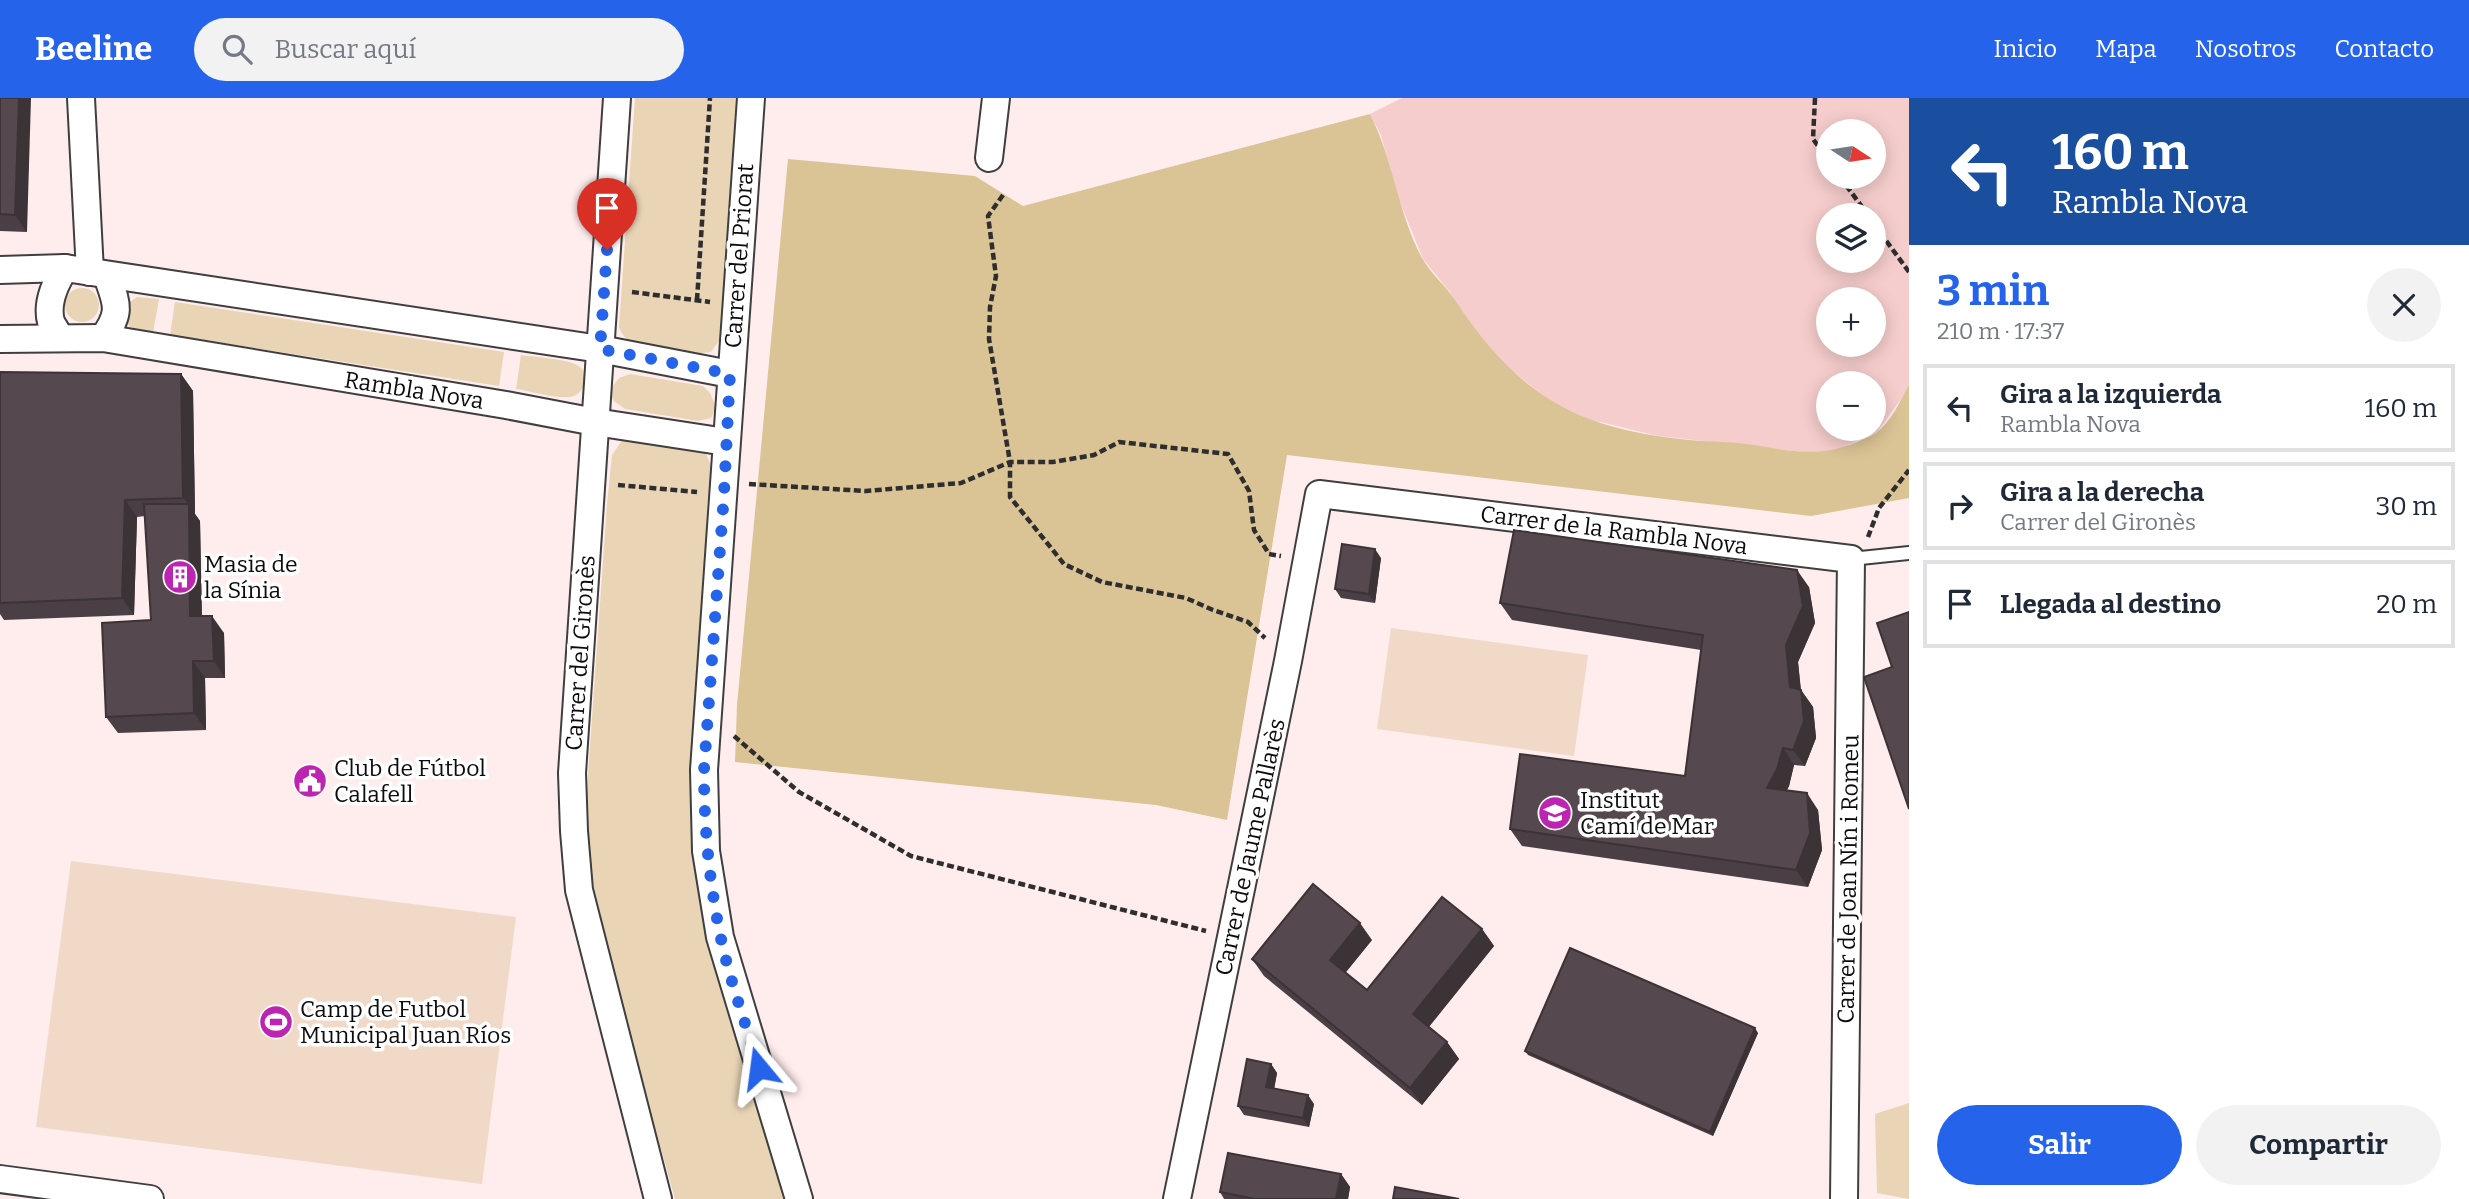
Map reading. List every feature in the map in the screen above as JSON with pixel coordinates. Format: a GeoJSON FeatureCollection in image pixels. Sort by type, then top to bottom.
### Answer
{"type":"FeatureCollection","features":[{"type":"Feature","properties":{"kind":"street"},"geometry":{"type":"LineString","coordinates":[[81,98],[87,272],[117,303],[115,321],[103,338]]}},
{"type":"Feature","properties":{"kind":"street","name":"Carrer del Gironès"},"geometry":{"type":"LineString","coordinates":[[617,98],[572,773],[574,831],[579,890],[657,1199]]}},
{"type":"Feature","properties":{"kind":"street","name":"Carrer del Priorat"},"geometry":{"type":"LineString","coordinates":[[751,98],[704,770],[706,851],[720,937],[799,1199]]}},
{"type":"Feature","properties":{"kind":"street"},"geometry":{"type":"LineString","coordinates":[[989,158],[996,98]]}},
{"type":"Feature","properties":{"kind":"street"},"geometry":{"type":"LineString","coordinates":[[0,271],[87,272],[600,349],[730,374]]}},
{"type":"Feature","properties":{"kind":"street"},"geometry":{"type":"LineString","coordinates":[[60,337],[51,322],[51,302],[56,282],[87,272]]}},
{"type":"Feature","properties":{"kind":"street","name":"Rambla Nova"},"geometry":{"type":"LineString","coordinates":[[0,339],[103,338],[726,442]]}},
{"type":"Feature","properties":{"kind":"street","name":"Carrer de Jaume Pallarès"},"geometry":{"type":"LineString","coordinates":[[1177,1199],[1288,660],[1319,494]]}},
{"type":"Feature","properties":{"kind":"street","name":"Carrer de la Rambla Nova"},"geometry":{"type":"LineString","coordinates":[[1319,494],[1856,558]]}},
{"type":"Feature","properties":{"kind":"street","name":"Carrer de Joan Nín i Romeu"},"geometry":{"type":"LineString","coordinates":[[1844,1199],[1856,558]]}},
{"type":"Feature","properties":{"kind":"street"},"geometry":{"type":"LineString","coordinates":[[0,1179],[36,1191],[150,1199]]}},
{"type":"Feature","properties":{"kind":"lane","name":"Carrer de la Rambla Nova"},"geometry":{"type":"LineString","coordinates":[[1856,558],[1909,553]]}},
{"type":"Feature","properties":{"kind":"path"},"geometry":{"type":"LineString","coordinates":[[697,300],[710,98]]}},
{"type":"Feature","properties":{"kind":"path"},"geometry":{"type":"LineString","coordinates":[[1815,98],[1813,139],[1816,143]]}},
{"type":"Feature","properties":{"kind":"path"},"geometry":{"type":"LineString","coordinates":[[1003,195],[988,216],[996,276],[990,307],[989,339],[1010,462],[1010,497],[1064,564],[1102,582],[1186,598],[1248,622],[1288,660]]}},
{"type":"Feature","properties":{"kind":"path"},"geometry":{"type":"LineString","coordinates":[[1886,240],[1909,272]]}},
{"type":"Feature","properties":{"kind":"path"},"geometry":{"type":"LineString","coordinates":[[620,290],[716,303]]}},
{"type":"Feature","properties":{"kind":"path"},"geometry":{"type":"LineString","coordinates":[[740,484],[866,491],[961,483],[1010,462],[1053,462],[1094,455],[1119,442],[1228,454],[1250,491],[1254,530],[1269,554],[1306,561]]}},
{"type":"Feature","properties":{"kind":"path"},"geometry":{"type":"LineString","coordinates":[[1856,558],[1879,508],[1909,470]]}},
{"type":"Feature","properties":{"kind":"path"},"geometry":{"type":"LineString","coordinates":[[608,484],[702,492]]}},
{"type":"Feature","properties":{"kind":"path"},"geometry":{"type":"LineString","coordinates":[[733,735],[799,792],[911,856],[1231,938]]}},
{"type":"Feature","properties":{"kind":"shaded area"},"geometry":{"type":"Polygon","coordinates":[[[635,98],[740,98],[724,334],[711,352],[667,352],[642,347],[632,343],[619,327],[635,98]]]}},
{"type":"Feature","properties":{"kind":"shaded area"},"geometry":{"type":"Polygon","coordinates":[[[1402,98],[1909,98],[1909,384],[1886,420],[1886,371],[1816,371],[1816,441],[1857,441],[1837,450],[1813,453],[1658,436],[1588,419],[1550,401],[1502,363],[1476,332],[1449,291],[1423,259],[1398,197],[1381,135],[1370,114],[1402,98]]]}},
{"type":"Feature","properties":{"kind":"shaded area"},"geometry":{"type":"Polygon","coordinates":[[[1370,114],[1378,131],[1407,223],[1422,258],[1500,358],[1523,380],[1549,399],[1607,425],[1641,433],[1818,452],[1859,441],[1886,441],[1886,422],[1909,384],[1909,498],[1811,516],[1287,455],[1227,820],[1156,805],[735,762],[737,705],[788,159],[975,176],[1023,206],[1370,114]]]}},
{"type":"Feature","properties":{"kind":"shaded area"},"geometry":{"type":"Polygon","coordinates":[[[82,288],[94,293],[99,305],[94,317],[82,322],[70,317],[65,305],[70,293],[82,288]]]}},
{"type":"Feature","properties":{"kind":"shaded area"},"geometry":{"type":"Polygon","coordinates":[[[137,297],[159,299],[153,333],[134,329],[127,324],[126,305],[137,297]]]}},
{"type":"Feature","properties":{"kind":"shaded area"},"geometry":{"type":"Polygon","coordinates":[[[175,302],[504,352],[499,386],[170,335],[175,302]]]}},
{"type":"Feature","properties":{"kind":"shaded area"},"geometry":{"type":"Polygon","coordinates":[[[521,355],[575,364],[585,375],[582,389],[575,396],[564,397],[516,389],[521,355]]]}},
{"type":"Feature","properties":{"kind":"shaded area"},"geometry":{"type":"Polygon","coordinates":[[[630,374],[703,386],[710,393],[716,407],[711,418],[698,421],[625,409],[614,401],[609,391],[619,378],[630,374]]]}},
{"type":"Feature","properties":{"kind":"shaded area"},"geometry":{"type":"Polygon","coordinates":[[[623,439],[704,451],[710,466],[706,620],[693,756],[693,828],[784,1199],[675,1199],[661,1149],[658,1149],[591,890],[586,804],[607,504],[612,455],[623,439]]]}},
{"type":"Feature","properties":{"kind":"shaded area"},"geometry":{"type":"Polygon","coordinates":[[[1391,628],[1588,655],[1574,756],[1377,729],[1391,628]]]}},
{"type":"Feature","properties":{"kind":"shaded area","name":"Camp de Futbol Municipal Juan Ríos"},"geometry":{"type":"Polygon","coordinates":[[[71,861],[516,917],[482,1184],[36,1127],[71,861]]]}},
{"type":"Feature","properties":{"kind":"shaded area"},"geometry":{"type":"Polygon","coordinates":[[[1909,1103],[1909,1199],[1877,1193],[1875,1114],[1909,1103]]]}},
{"type":"Feature","properties":{"kind":"building"},"geometry":{"type":"Polygon","coordinates":[[[0,98],[19,98],[15,215],[0,214],[0,98]]]}},
{"type":"Feature","properties":{"kind":"building"},"geometry":{"type":"Polygon","coordinates":[[[0,372],[181,374],[183,498],[125,500],[122,598],[0,603],[0,372]]]}},
{"type":"Feature","properties":{"kind":"building","name":"Masia de la Sínia"},"geometry":{"type":"Polygon","coordinates":[[[144,504],[189,504],[190,616],[212,616],[214,661],[193,661],[194,713],[106,717],[102,623],[151,620],[144,504]]]}},
{"type":"Feature","properties":{"kind":"building"},"geometry":{"type":"Polygon","coordinates":[[[1514,530],[1797,570],[1803,606],[1786,645],[1790,687],[1801,690],[1804,721],[1793,750],[1783,748],[1777,769],[1767,788],[1807,793],[1810,833],[1796,870],[1510,829],[1520,754],[1685,776],[1703,635],[1500,603],[1514,530]]]}},
{"type":"Feature","properties":{"kind":"building"},"geometry":{"type":"Polygon","coordinates":[[[1342,544],[1375,549],[1369,594],[1335,589],[1342,544]]]}},
{"type":"Feature","properties":{"kind":"building"},"geometry":{"type":"Polygon","coordinates":[[[1909,612],[1909,809],[1864,677],[1892,667],[1877,623],[1909,612]]]}},
{"type":"Feature","properties":{"kind":"building"},"geometry":{"type":"Polygon","coordinates":[[[1313,884],[1360,923],[1330,960],[1367,990],[1442,897],[1482,929],[1413,1014],[1447,1042],[1410,1088],[1252,959],[1313,884]]]}},
{"type":"Feature","properties":{"kind":"building"},"geometry":{"type":"Polygon","coordinates":[[[1570,948],[1755,1028],[1710,1132],[1525,1051],[1570,948]]]}},
{"type":"Feature","properties":{"kind":"building"},"geometry":{"type":"Polygon","coordinates":[[[1247,1059],[1271,1064],[1266,1087],[1308,1095],[1303,1118],[1238,1106],[1247,1059]]]}},
{"type":"Feature","properties":{"kind":"building"},"geometry":{"type":"Polygon","coordinates":[[[1228,1153],[1341,1174],[1336,1199],[1255,1199],[1220,1192],[1228,1153]]]}},
{"type":"Feature","properties":{"kind":"building"},"geometry":{"type":"Polygon","coordinates":[[[1395,1187],[1459,1199],[1393,1199],[1395,1187]]]}},
{"type":"Feature","properties":{"kind":"place","name":"Masia de la Sínia"},"geometry":{"type":"Point","coordinates":[180,577]}},
{"type":"Feature","properties":{"kind":"place","name":"Club de Fútbol Calafell"},"geometry":{"type":"Point","coordinates":[310,781]}},
{"type":"Feature","properties":{"kind":"place","name":"Institut Camí de Mar"},"geometry":{"type":"Point","coordinates":[1555,813]}},
{"type":"Feature","properties":{"kind":"place","name":"Camp de Futbol Municipal Juan Ríos"},"geometry":{"type":"Point","coordinates":[276,1022]}},
{"type":"Feature","properties":{"kind":"route"},"geometry":{"type":"LineString","coordinates":[[607,250],[600,349],[730,374],[704,770],[704,810],[706,851],[720,937],[759,1068]]}}]}
